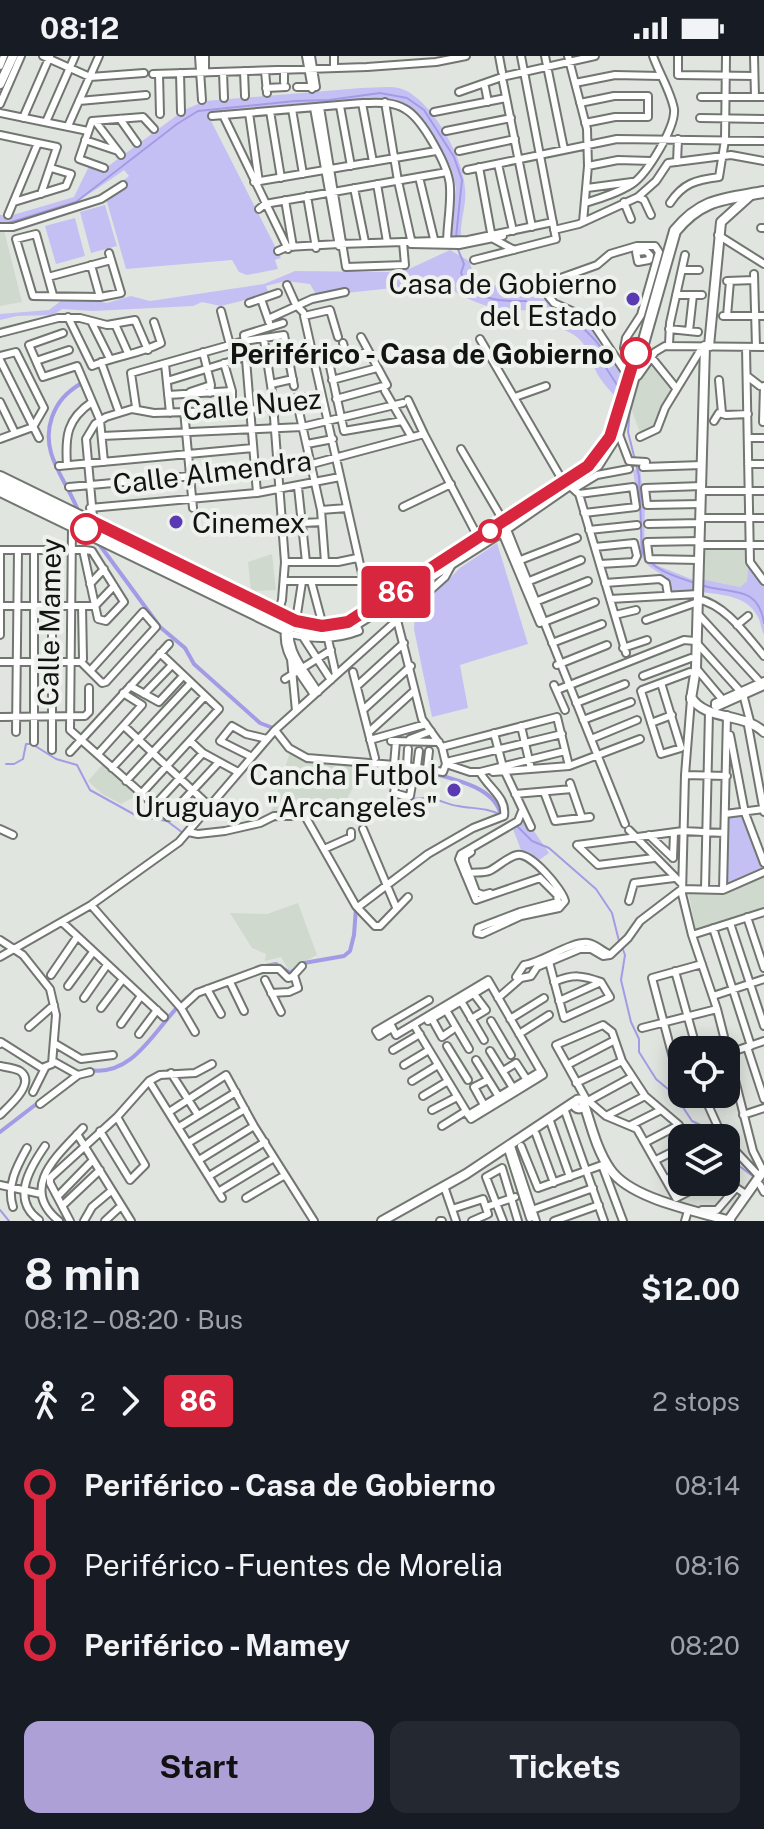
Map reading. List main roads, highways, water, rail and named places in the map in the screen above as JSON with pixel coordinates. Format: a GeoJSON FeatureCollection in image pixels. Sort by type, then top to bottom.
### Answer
{"type":"FeatureCollection","features":[{"type":"Feature","properties":{"kind":"highway"},"geometry":{"type":"LineString","coordinates":[[3,488],[84,520],[288,623],[348,622],[502,525],[572,488],[597,465],[618,432],[665,247],[681,217],[709,199],[764,186]]}},
{"type":"Feature","properties":{"kind":"highway"},"geometry":{"type":"LineString","coordinates":[[572,488],[603,450],[614,427],[675,231],[687,216],[705,204],[758,193]]}},
{"type":"Feature","properties":{"kind":"highway"},"geometry":{"type":"LineString","coordinates":[[84,520],[204,588],[307,631],[358,628],[502,525]]}},
{"type":"Feature","properties":{"kind":"highway"},"geometry":{"type":"LineString","coordinates":[[231,606],[250,607]]}},
{"type":"Feature","properties":{"kind":"main road"},"geometry":{"type":"LineString","coordinates":[[0,74],[9,56]]}},
{"type":"Feature","properties":{"kind":"main road"},"geometry":{"type":"LineString","coordinates":[[0,84],[9,56]]}},
{"type":"Feature","properties":{"kind":"main road"},"geometry":{"type":"LineString","coordinates":[[758,193],[725,215],[718,235],[706,346],[696,645],[690,695],[709,712],[728,720],[748,721],[764,732]]}},
{"type":"Feature","properties":{"kind":"main road"},"geometry":{"type":"LineString","coordinates":[[692,672],[691,658],[696,645]]}},
{"type":"Feature","properties":{"kind":"main road"},"geometry":{"type":"LineString","coordinates":[[385,1221],[403,1217],[565,1111],[580,1105]]}},
{"type":"Feature","properties":{"kind":"main road"},"geometry":{"type":"LineString","coordinates":[[580,1105],[602,1165],[618,1184],[717,1221]]}},
{"type":"Feature","properties":{"kind":"main road"},"geometry":{"type":"LineString","coordinates":[[580,1105],[605,1162],[617,1178],[665,1201],[730,1221]]}},
{"type":"Feature","properties":{"kind":"main road"},"geometry":{"type":"LineString","coordinates":[[385,1221],[580,1105]]}},
{"type":"Feature","properties":{"kind":"main road"},"geometry":{"type":"LineString","coordinates":[[730,1221],[761,1179]]}},
{"type":"Feature","properties":{"kind":"main road"},"geometry":{"type":"LineString","coordinates":[[730,1221],[761,1179]]}},
{"type":"Feature","properties":{"kind":"waterway"},"geometry":{"type":"LineString","coordinates":[[0,223],[76,202],[198,111],[380,93],[407,98],[424,110],[454,157],[462,180],[456,237]]}},
{"type":"Feature","properties":{"kind":"waterway"},"geometry":{"type":"LineString","coordinates":[[457,247],[464,264],[461,273],[473,290],[481,295],[497,300],[526,301],[554,321],[574,320],[602,349],[603,363],[624,396]]}},
{"type":"Feature","properties":{"kind":"waterway"},"geometry":{"type":"LineString","coordinates":[[79,513],[52,455],[49,430],[60,402],[80,384]]}},
{"type":"Feature","properties":{"kind":"waterway"},"geometry":{"type":"LineString","coordinates":[[630,408],[628,432],[639,476],[642,552],[658,568],[695,583]]}},
{"type":"Feature","properties":{"kind":"waterway"},"geometry":{"type":"LineString","coordinates":[[99,544],[160,627],[185,648],[194,664],[260,723],[273,728]]}},
{"type":"Feature","properties":{"kind":"waterway"},"geometry":{"type":"LineString","coordinates":[[701,585],[749,596],[756,602],[764,623]]}},
{"type":"Feature","properties":{"kind":"waterway"},"geometry":{"type":"LineString","coordinates":[[6,764],[23,759],[26,744],[32,744],[56,759],[77,765],[90,790],[137,816],[167,821],[183,833]]}},
{"type":"Feature","properties":{"kind":"waterway"},"geometry":{"type":"LineString","coordinates":[[364,766],[396,768]]}},
{"type":"Feature","properties":{"kind":"waterway"},"geometry":{"type":"LineString","coordinates":[[428,772],[480,790],[496,803],[500,812]]}},
{"type":"Feature","properties":{"kind":"waterway"},"geometry":{"type":"LineString","coordinates":[[309,818],[427,798],[501,815]]}},
{"type":"Feature","properties":{"kind":"waterway"},"geometry":{"type":"LineString","coordinates":[[470,827],[498,815]]}},
{"type":"Feature","properties":{"kind":"waterway"},"geometry":{"type":"LineString","coordinates":[[269,821],[294,819]]}},
{"type":"Feature","properties":{"kind":"waterway"},"geometry":{"type":"LineString","coordinates":[[516,825],[532,841],[549,848],[596,889],[612,913],[619,941]]}},
{"type":"Feature","properties":{"kind":"waterway"},"geometry":{"type":"LineString","coordinates":[[231,833],[252,828]]}},
{"type":"Feature","properties":{"kind":"waterway"},"geometry":{"type":"LineString","coordinates":[[364,898],[428,851]]}},
{"type":"Feature","properties":{"kind":"waterway"},"geometry":{"type":"LineString","coordinates":[[260,967],[276,964],[290,973],[304,963],[344,956],[350,951],[356,908]]}},
{"type":"Feature","properties":{"kind":"waterway"},"geometry":{"type":"LineString","coordinates":[[622,947],[625,955],[621,980],[631,1022],[639,1039],[639,1052],[656,1079],[675,1095],[692,1121],[698,1124]]}},
{"type":"Feature","properties":{"kind":"waterway"},"geometry":{"type":"LineString","coordinates":[[90,1070],[107,1070],[136,1055],[183,1001],[196,991]]}},
{"type":"Feature","properties":{"kind":"waterway"},"geometry":{"type":"LineString","coordinates":[[0,1132],[39,1102]]}},
{"type":"Feature","properties":{"kind":"waterway"},"geometry":{"type":"LineString","coordinates":[[740,1166],[754,1177]]}},
{"type":"Feature","properties":{"kind":"waterway"},"geometry":{"type":"LineString","coordinates":[[0,1210],[9,1221]]}},
{"type":"Feature","properties":{"kind":"place","name":"Casa de Gobierno del Estado"},"geometry":{"type":"Point","coordinates":[633,299]}},
{"type":"Feature","properties":{"kind":"place","name":"Periférico - Casa de Gobierno"},"geometry":{"type":"Point","coordinates":[636,353]}},
{"type":"Feature","properties":{"kind":"place","name":"Cinemex"},"geometry":{"type":"Point","coordinates":[176,522]}},
{"type":"Feature","properties":{"kind":"place","name":"Cancha Futbol Uruguayo \"Arcangeles\""},"geometry":{"type":"Point","coordinates":[454,790]}}]}
